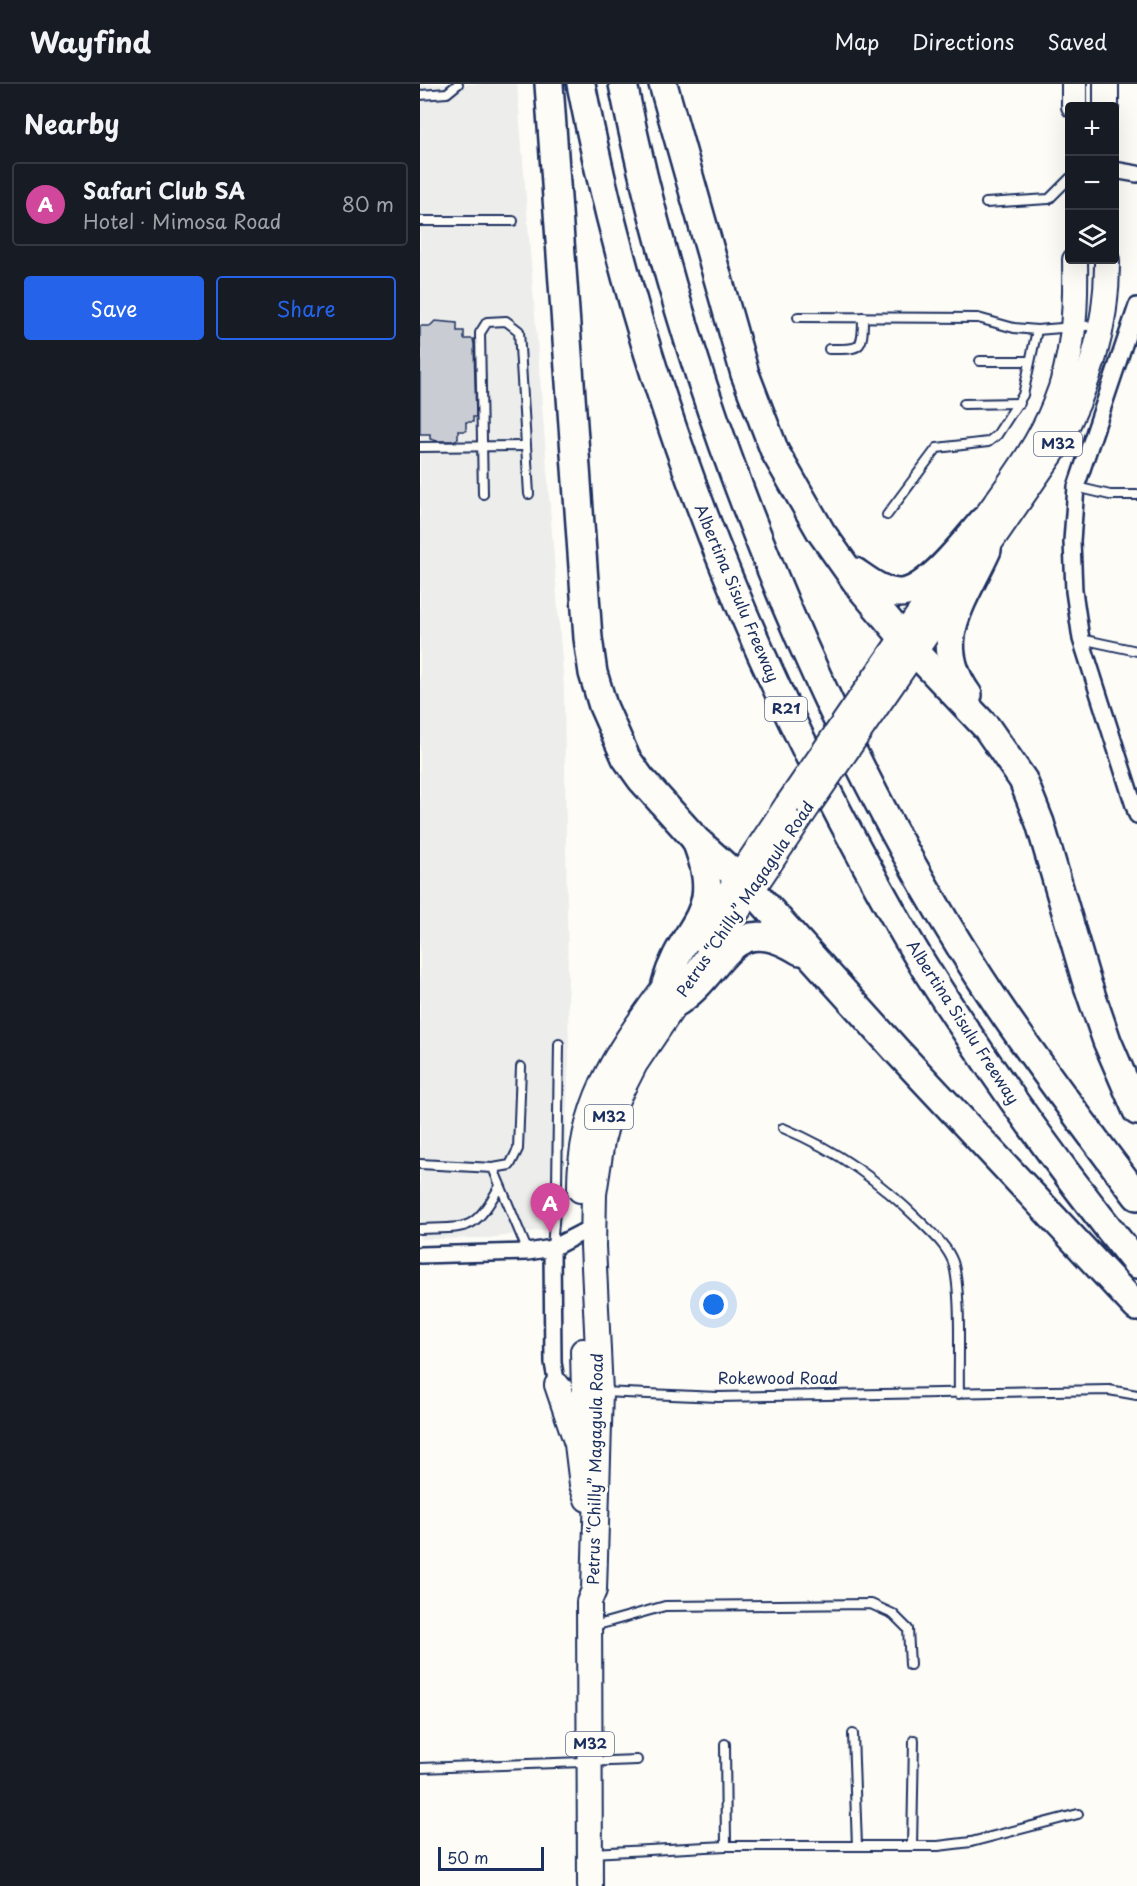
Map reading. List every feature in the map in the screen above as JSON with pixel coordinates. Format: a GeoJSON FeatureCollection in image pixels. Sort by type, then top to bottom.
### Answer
{"type":"FeatureCollection","features":[{"type":"Feature","properties":{"kind":"highway"},"geometry":{"type":"LineString","coordinates":[[549,84],[581,561],[593,673],[603,706],[626,758],[664,807],[696,840],[746,883],[897,1051],[1137,1307]]}},
{"type":"Feature","properties":{"kind":"highway","name":"Albertina Sisulu Freeway"},"geometry":{"type":"LineString","coordinates":[[581,84],[593,144],[623,264],[681,455],[742,615],[804,747],[872,877],[925,967],[1076,1188],[1137,1264]]}},
{"type":"Feature","properties":{"kind":"highway","name":"R21"},"geometry":{"type":"LineString","coordinates":[[623,84],[667,272],[710,412],[757,539],[834,715],[894,833],[997,1004],[1137,1196]]}},
{"type":"Feature","properties":{"kind":"highway"},"geometry":{"type":"LineString","coordinates":[[663,84],[711,261],[760,418],[795,491],[844,565],[908,645],[987,728],[1007,754],[1032,799],[1086,980],[1137,1111]]}},
{"type":"Feature","properties":{"kind":"highway"},"geometry":{"type":"LineString","coordinates":[[844,565],[888,591],[909,592],[929,579],[983,521]]}},
{"type":"Feature","properties":{"kind":"highway"},"geometry":{"type":"LineString","coordinates":[[987,550],[953,620],[948,643],[959,682],[981,713],[987,728]]}},
{"type":"Feature","properties":{"kind":"highway"},"geometry":{"type":"LineString","coordinates":[[696,840],[707,872],[708,898],[695,928],[670,969],[670,994],[694,988],[727,949],[745,938],[760,936],[778,939],[816,961]]}},
{"type":"Feature","properties":{"kind":"main road"},"geometry":{"type":"LineString","coordinates":[[1074,84],[1074,102]]}},
{"type":"Feature","properties":{"kind":"main road"},"geometry":{"type":"LineString","coordinates":[[1106,84],[1106,102]]}},
{"type":"Feature","properties":{"kind":"main road","name":"Petrus “Chilly” Magagula Road"},"geometry":{"type":"LineString","coordinates":[[589,1602],[594,1590],[592,1392],[596,1167],[609,1115],[670,994],[908,645],[983,521],[1024,460],[1055,405],[1068,364],[1074,326],[1076,264]]}},
{"type":"Feature","properties":{"kind":"main road","name":"Petrus “Chilly” Magagula Road"},"geometry":{"type":"LineString","coordinates":[[908,645],[987,550],[1055,449],[1074,415],[1090,378],[1103,325],[1107,264]]}},
{"type":"Feature","properties":{"kind":"main road","name":"Petrus “Chilly” Magagula Road"},"geometry":{"type":"LineString","coordinates":[[590,1886],[589,1602],[585,1592],[592,1392],[581,1233],[580,1168],[586,1126],[593,1103],[621,1048],[670,994]]}},
{"type":"Feature","properties":{"kind":"main road"},"geometry":{"type":"LineString","coordinates":[[557,1385],[577,1444],[582,1485],[587,1499]]}},
{"type":"Feature","properties":{"kind":"street"},"geometry":{"type":"LineString","coordinates":[[1119,171],[1137,174]]}},
{"type":"Feature","properties":{"kind":"street"},"geometry":{"type":"LineString","coordinates":[[1137,306],[1076,487],[1072,541],[1074,591],[1081,639],[1137,815]]}},
{"type":"Feature","properties":{"kind":"street"},"geometry":{"type":"LineString","coordinates":[[420,1255],[528,1252],[552,1248],[581,1233]]}},
{"type":"Feature","properties":{"kind":"street"},"geometry":{"type":"LineString","coordinates":[[552,1248],[553,1363],[557,1385]]}},
{"type":"Feature","properties":{"kind":"street","name":"Rokewood Road"},"geometry":{"type":"LineString","coordinates":[[557,1385],[592,1392]]}},
{"type":"Feature","properties":{"kind":"lane"},"geometry":{"type":"LineString","coordinates":[[420,95],[447,93],[458,84]]}},
{"type":"Feature","properties":{"kind":"lane"},"geometry":{"type":"LineString","coordinates":[[986,202],[1049,199],[1065,183]]}},
{"type":"Feature","properties":{"kind":"lane"},"geometry":{"type":"LineString","coordinates":[[420,222],[513,221]]}},
{"type":"Feature","properties":{"kind":"lane"},"geometry":{"type":"LineString","coordinates":[[798,317],[978,318],[1014,328],[1036,330],[1103,325]]}},
{"type":"Feature","properties":{"kind":"lane"},"geometry":{"type":"LineString","coordinates":[[829,349],[856,349],[860,346],[863,342],[863,317]]}},
{"type":"Feature","properties":{"kind":"lane"},"geometry":{"type":"LineString","coordinates":[[483,494],[480,333],[487,322],[506,321],[519,331],[529,494]]}},
{"type":"Feature","properties":{"kind":"lane"},"geometry":{"type":"LineString","coordinates":[[887,514],[937,448],[988,442],[997,435],[1020,403],[1036,330]]}},
{"type":"Feature","properties":{"kind":"lane"},"geometry":{"type":"LineString","coordinates":[[980,361],[1030,361]]}},
{"type":"Feature","properties":{"kind":"lane"},"geometry":{"type":"LineString","coordinates":[[964,404],[1020,403]]}},
{"type":"Feature","properties":{"kind":"lane"},"geometry":{"type":"LineString","coordinates":[[420,447],[526,446]]}},
{"type":"Feature","properties":{"kind":"lane"},"geometry":{"type":"LineString","coordinates":[[1076,487],[1110,495],[1137,495]]}},
{"type":"Feature","properties":{"kind":"lane"},"geometry":{"type":"LineString","coordinates":[[1081,639],[1137,651]]}},
{"type":"Feature","properties":{"kind":"lane"},"geometry":{"type":"LineString","coordinates":[[552,1248],[557,1185],[559,1044]]}},
{"type":"Feature","properties":{"kind":"lane"},"geometry":{"type":"LineString","coordinates":[[420,1164],[493,1168],[510,1165],[519,1149],[521,1067]]}},
{"type":"Feature","properties":{"kind":"lane"},"geometry":{"type":"LineString","coordinates":[[783,1128],[820,1143],[852,1162],[894,1195],[942,1243],[953,1263],[956,1283],[959,1394]]}},
{"type":"Feature","properties":{"kind":"lane"},"geometry":{"type":"LineString","coordinates":[[493,1168],[528,1252]]}},
{"type":"Feature","properties":{"kind":"lane"},"geometry":{"type":"LineString","coordinates":[[420,1229],[464,1227],[475,1223],[500,1186]]}},
{"type":"Feature","properties":{"kind":"lane","name":"Rokewood Road"},"geometry":{"type":"LineString","coordinates":[[592,1392],[718,1397],[1109,1390],[1137,1395]]}},
{"type":"Feature","properties":{"kind":"lane"},"geometry":{"type":"LineString","coordinates":[[589,1627],[665,1606],[871,1604],[893,1614],[908,1629],[910,1665]]}},
{"type":"Feature","properties":{"kind":"lane"},"geometry":{"type":"LineString","coordinates":[[853,1734],[857,1846]]}},
{"type":"Feature","properties":{"kind":"lane"},"geometry":{"type":"LineString","coordinates":[[912,1846],[914,1740]]}},
{"type":"Feature","properties":{"kind":"lane"},"geometry":{"type":"LineString","coordinates":[[725,1744],[726,1846]]}},
{"type":"Feature","properties":{"kind":"lane"},"geometry":{"type":"LineString","coordinates":[[420,1768],[636,1760]]}},
{"type":"Feature","properties":{"kind":"lane"},"geometry":{"type":"LineString","coordinates":[[590,1853],[726,1846],[912,1846],[971,1842],[1078,1814]]}},
{"type":"Feature","properties":{"kind":"shaded area"},"geometry":{"type":"Polygon","coordinates":[[[420,84],[517,84],[564,686],[569,1057],[562,1227],[490,1238],[420,1239],[420,84]]]}},
{"type":"Feature","properties":{"kind":"building"},"geometry":{"type":"Polygon","coordinates":[[[435,321],[457,323],[457,331],[464,331],[464,339],[473,339],[474,344],[476,417],[473,417],[473,422],[466,422],[466,431],[458,431],[458,439],[453,441],[437,441],[430,439],[430,434],[420,434],[420,326],[430,326],[435,321]]]}},
{"type":"Feature","properties":{"kind":"place","name":"Safari Club SA"},"geometry":{"type":"Point","coordinates":[550,1233]}}]}
